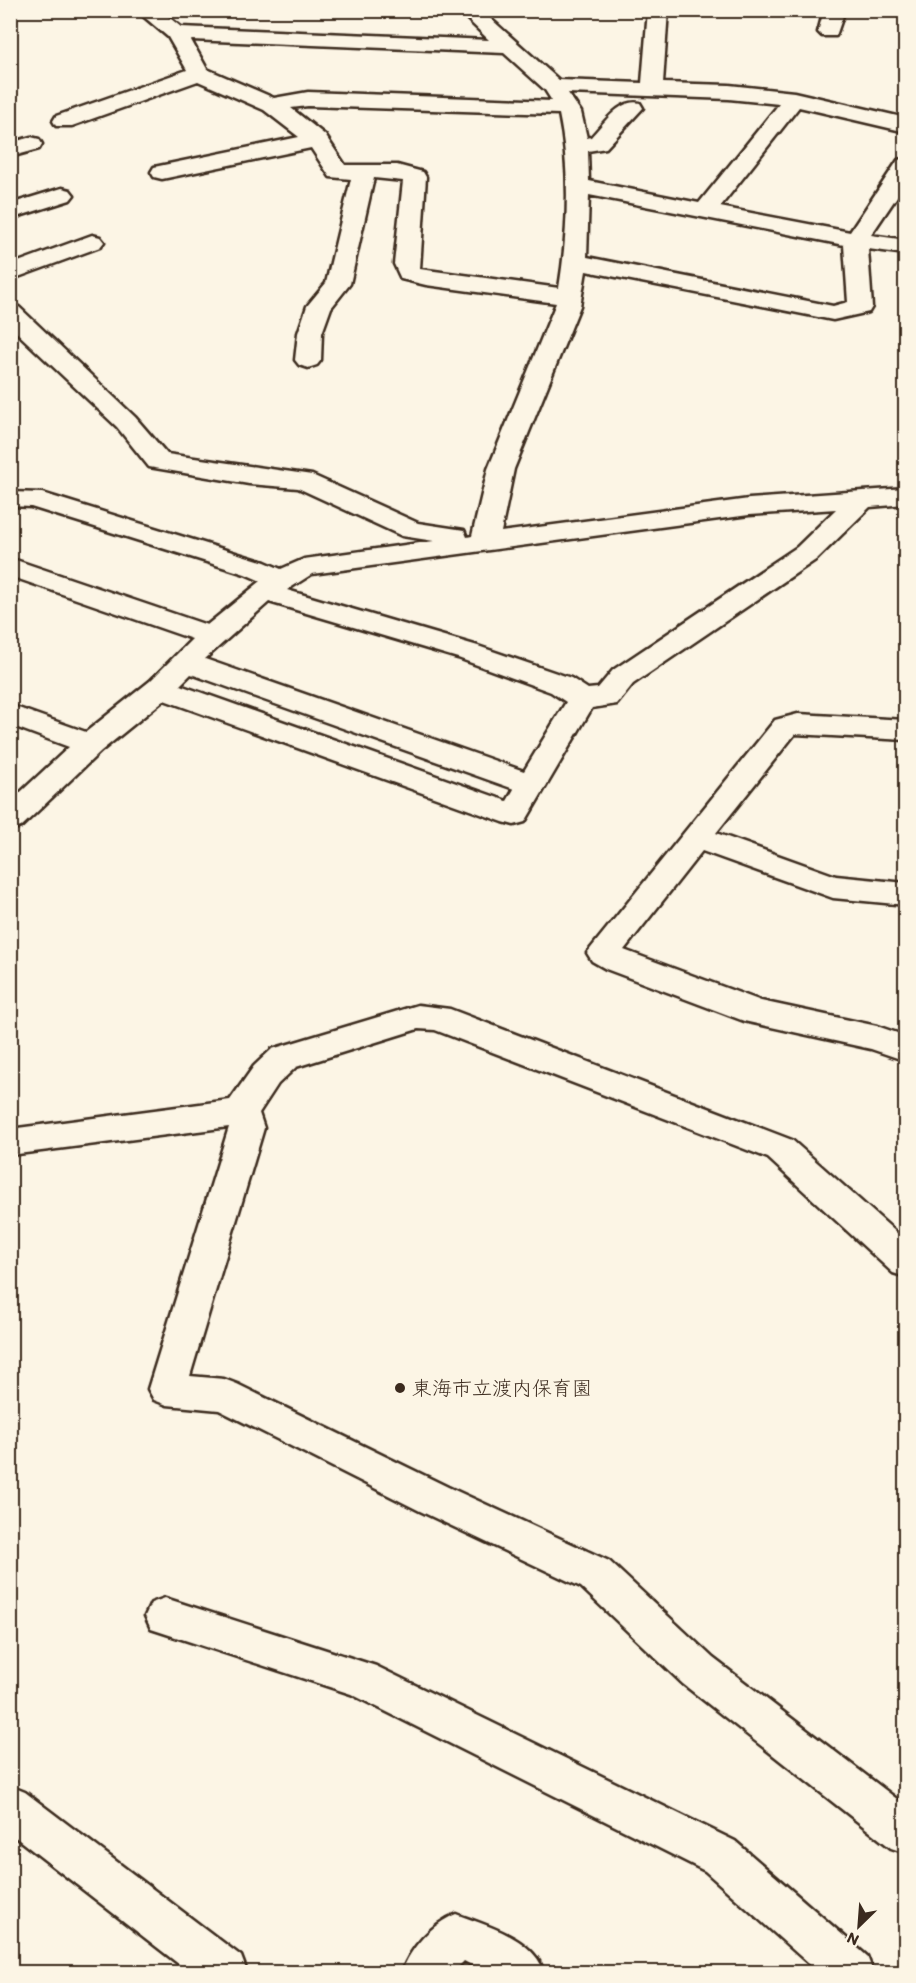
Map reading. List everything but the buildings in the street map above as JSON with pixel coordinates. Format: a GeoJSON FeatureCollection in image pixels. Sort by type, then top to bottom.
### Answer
{"type":"FeatureCollection","features":[{"type":"Feature","properties":{"kind":"street"},"geometry":{"type":"LineString","coordinates":[[146,10],[176,33],[199,73],[272,105],[318,140],[338,172],[399,172],[415,177],[406,264],[409,274],[569,297]]}},
{"type":"Feature","properties":{"kind":"street"},"geometry":{"type":"LineString","coordinates":[[468,10],[553,86],[568,108],[577,146],[575,262],[568,306],[501,469],[485,541]]}},
{"type":"Feature","properties":{"kind":"street"},"geometry":{"type":"LineString","coordinates":[[652,89],[658,10]]}},
{"type":"Feature","properties":{"kind":"street"},"geometry":{"type":"LineString","coordinates":[[829,32],[835,10]]}},
{"type":"Feature","properties":{"kind":"street"},"geometry":{"type":"LineString","coordinates":[[176,33],[509,47]]}},
{"type":"Feature","properties":{"kind":"street"},"geometry":{"type":"LineString","coordinates":[[64,121],[199,73]]}},
{"type":"Feature","properties":{"kind":"street"},"geometry":{"type":"LineString","coordinates":[[553,86],[729,92],[795,99],[906,125]]}},
{"type":"Feature","properties":{"kind":"street"},"geometry":{"type":"LineString","coordinates":[[272,105],[308,99],[568,108]]}},
{"type":"Feature","properties":{"kind":"street"},"geometry":{"type":"LineString","coordinates":[[706,208],[795,99]]}},
{"type":"Feature","properties":{"kind":"street"},"geometry":{"type":"LineString","coordinates":[[577,146],[598,143],[632,108]]}},
{"type":"Feature","properties":{"kind":"street"},"geometry":{"type":"LineString","coordinates":[[162,172],[318,140]]}},
{"type":"Feature","properties":{"kind":"street"},"geometry":{"type":"LineString","coordinates":[[575,262],[832,314],[860,307],[856,240],[906,165]]}},
{"type":"Feature","properties":{"kind":"street"},"geometry":{"type":"LineString","coordinates":[[308,360],[310,333],[319,306],[338,284],[364,173]]}},
{"type":"Feature","properties":{"kind":"street"},"geometry":{"type":"LineString","coordinates":[[578,186],[706,208],[856,240],[906,247]]}},
{"type":"Feature","properties":{"kind":"street"},"geometry":{"type":"LineString","coordinates":[[10,212],[62,195]]}},
{"type":"Feature","properties":{"kind":"street"},"geometry":{"type":"LineString","coordinates":[[10,273],[92,242]]}},
{"type":"Feature","properties":{"kind":"street"},"geometry":{"type":"LineString","coordinates":[[10,312],[126,422],[158,461],[249,476],[303,481],[412,530],[485,541]]}},
{"type":"Feature","properties":{"kind":"street"},"geometry":{"type":"LineString","coordinates":[[10,820],[90,744],[160,688],[211,636],[273,586],[304,567],[749,507],[906,496]]}},
{"type":"Feature","properties":{"kind":"street"},"geometry":{"type":"LineString","coordinates":[[15,499],[33,499],[255,568],[273,586],[561,685],[582,699],[607,697],[623,677],[807,553],[863,498]]}},
{"type":"Feature","properties":{"kind":"street"},"geometry":{"type":"LineString","coordinates":[[10,566],[211,636]]}},
{"type":"Feature","properties":{"kind":"street"},"geometry":{"type":"LineString","coordinates":[[186,662],[532,785]]}},
{"type":"Feature","properties":{"kind":"street"},"geometry":{"type":"LineString","coordinates":[[160,688],[514,815],[582,699]]}},
{"type":"Feature","properties":{"kind":"street"},"geometry":{"type":"LineString","coordinates":[[10,714],[90,744]]}},
{"type":"Feature","properties":{"kind":"street"},"geometry":{"type":"LineString","coordinates":[[906,730],[798,724],[785,727],[603,952],[618,962],[756,1012],[877,1038],[906,1049]]}},
{"type":"Feature","properties":{"kind":"street"},"geometry":{"type":"LineString","coordinates":[[695,837],[833,887],[906,894]]}},
{"type":"Feature","properties":{"kind":"street"},"geometry":{"type":"LineString","coordinates":[[10,1142],[242,1112],[266,1075],[284,1058],[418,1017],[438,1018],[780,1149],[906,1263]]}},
{"type":"Feature","properties":{"kind":"street"},"geometry":{"type":"LineString","coordinates":[[242,1112],[247,1128],[167,1389],[224,1395],[434,1499],[595,1574],[698,1671],[906,1833]]}},
{"type":"Feature","properties":{"kind":"street"},"geometry":{"type":"LineString","coordinates":[[165,1616],[361,1679],[720,1856],[851,1972]]}},
{"type":"Feature","properties":{"kind":"street"},"geometry":{"type":"LineString","coordinates":[[10,1806],[225,1972]]}},
{"type":"Feature","properties":{"kind":"street"},"geometry":{"type":"LineString","coordinates":[[424,1972],[456,1936],[488,1948],[522,1972]]}},
{"type":"Feature","properties":{"kind":"place","name":"東海市立渡内保育園"},"geometry":{"type":"Point","coordinates":[400,1388]}}]}
